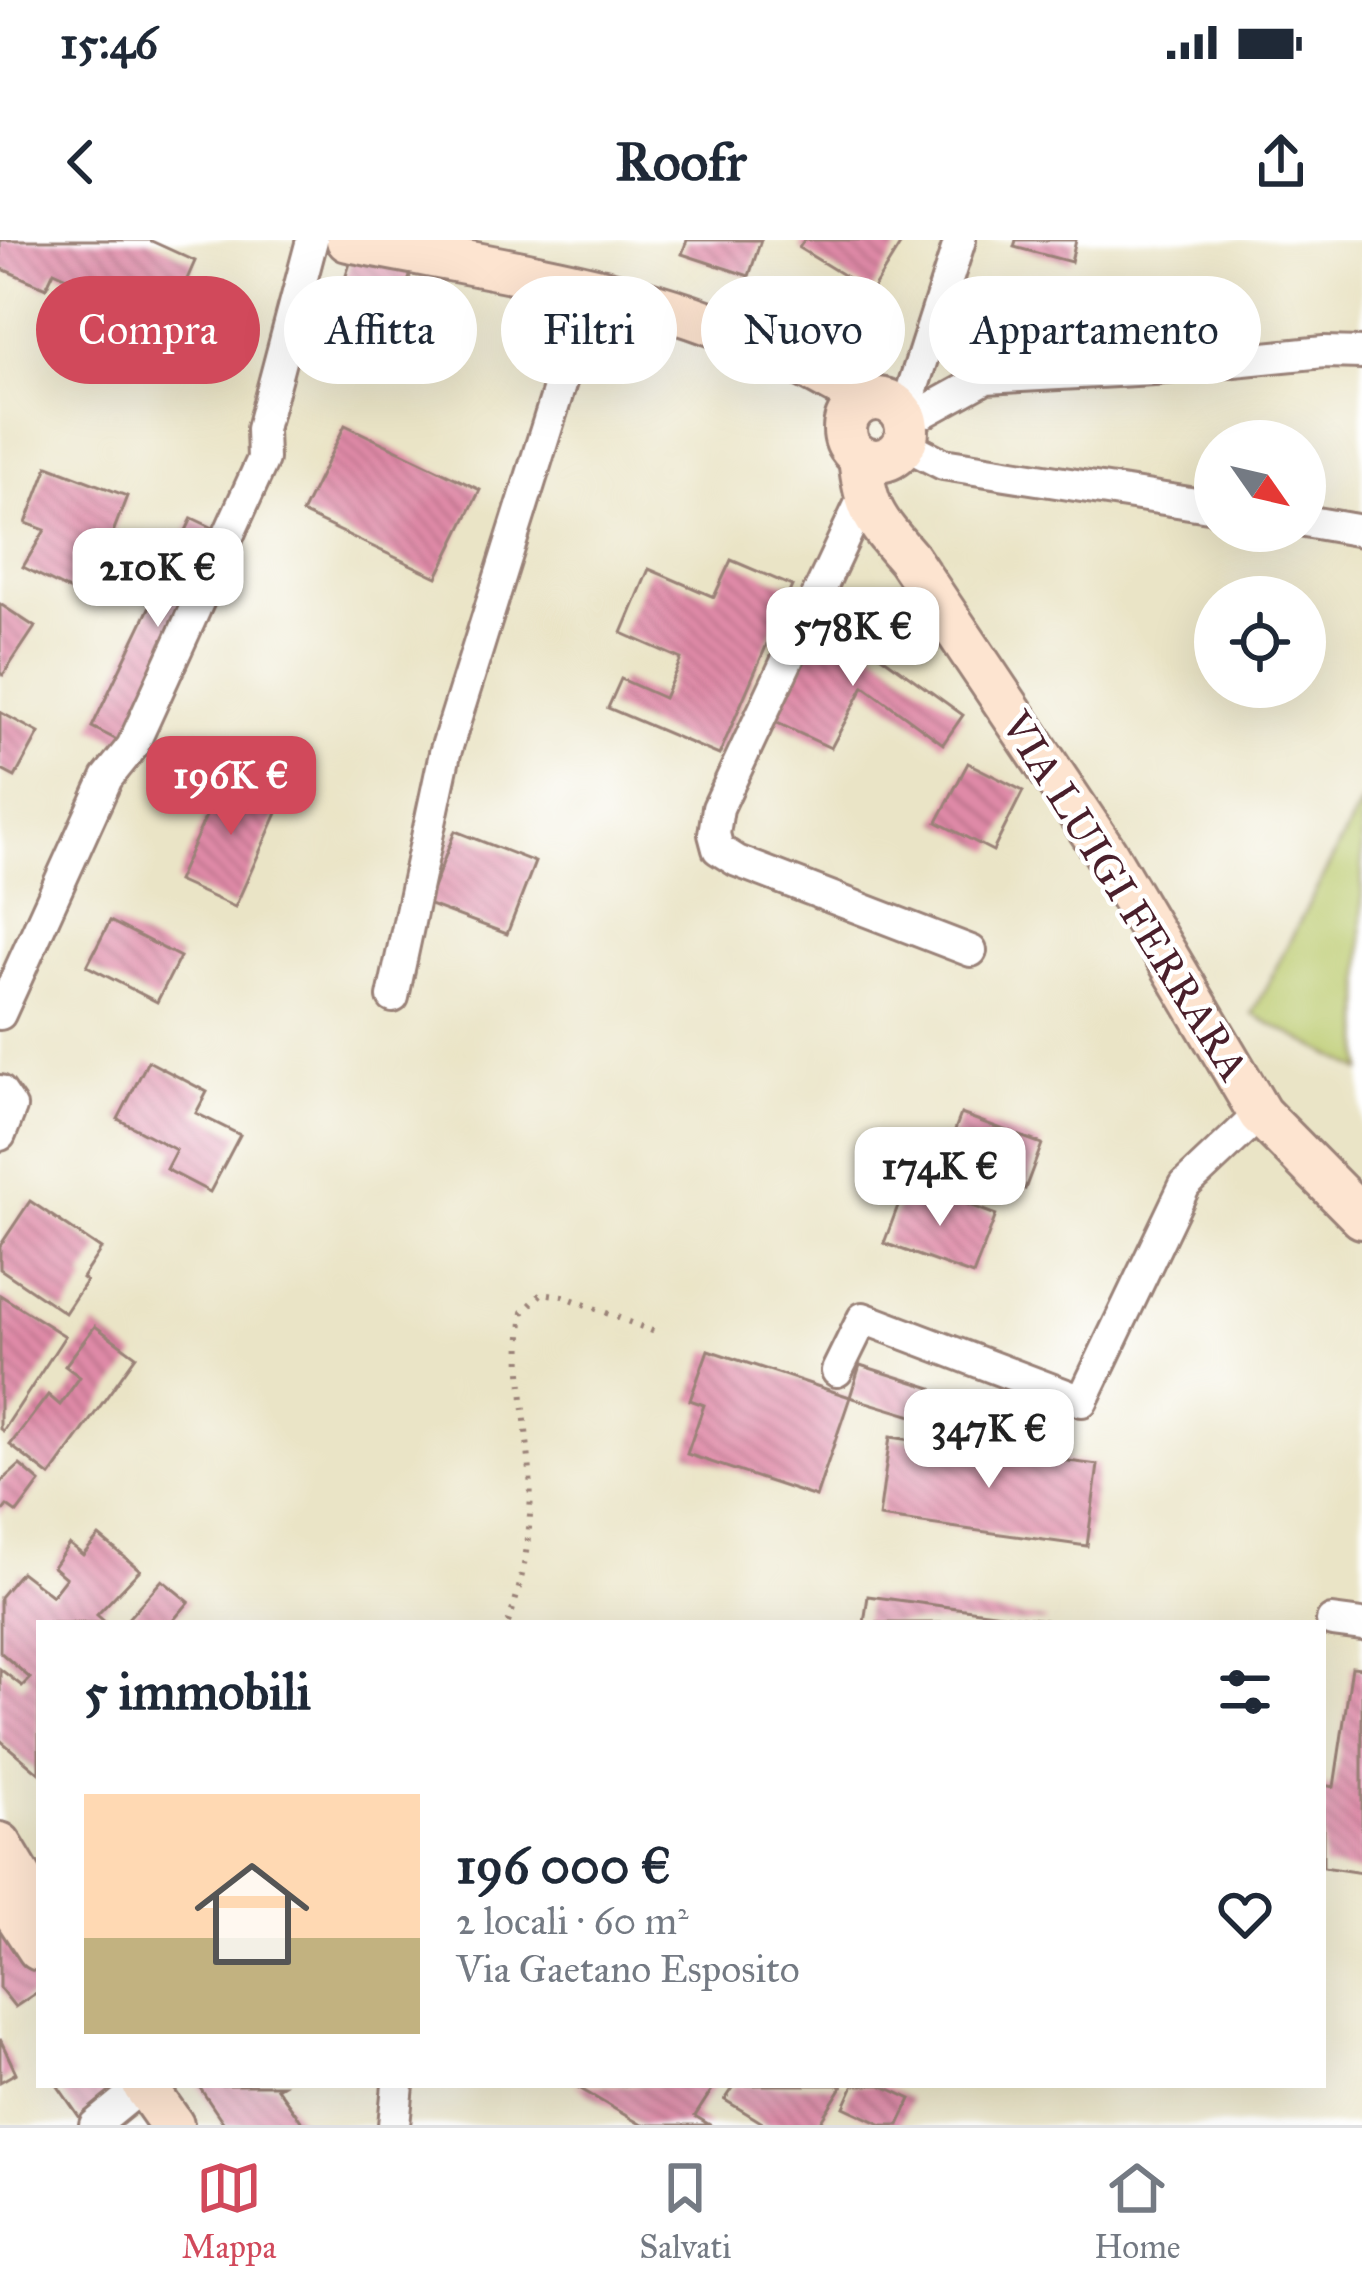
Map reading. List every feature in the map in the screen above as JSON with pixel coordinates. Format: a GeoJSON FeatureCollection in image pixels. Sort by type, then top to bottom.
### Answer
{"type":"FeatureCollection","features":[{"type":"Feature","properties":{"kind":"street"},"geometry":{"type":"LineString","coordinates":[[0,1014],[107,778],[132,747],[263,459],[262,429],[312,240]]}},
{"type":"Feature","properties":{"kind":"street"},"geometry":{"type":"LineString","coordinates":[[348,240],[526,276]]}},
{"type":"Feature","properties":{"kind":"street"},"geometry":{"type":"LineString","coordinates":[[960,240],[923,347],[880,434],[718,808],[714,833],[718,849],[737,861],[970,951]]}},
{"type":"Feature","properties":{"kind":"street"},"geometry":{"type":"LineString","coordinates":[[677,313],[767,347],[880,434],[943,464],[1194,504]]}},
{"type":"Feature","properties":{"kind":"street"},"geometry":{"type":"LineString","coordinates":[[880,434],[986,378],[1362,353]]}},
{"type":"Feature","properties":{"kind":"street"},"geometry":{"type":"LineString","coordinates":[[393,997],[445,753],[560,384]]}},
{"type":"Feature","properties":{"kind":"street","name":"VIA LUIGI FERRARA"},"geometry":{"type":"LineString","coordinates":[[880,434],[908,558],[1105,853],[1260,1114],[1362,1217]]}},
{"type":"Feature","properties":{"kind":"street"},"geometry":{"type":"LineString","coordinates":[[1326,525],[1362,531]]}},
{"type":"Feature","properties":{"kind":"street"},"geometry":{"type":"LineString","coordinates":[[0,1091],[11,1107],[0,1135]]}},
{"type":"Feature","properties":{"kind":"street"},"geometry":{"type":"LineString","coordinates":[[837,1370],[863,1318],[1082,1401],[1185,1185],[1260,1114]]}},
{"type":"Feature","properties":{"kind":"street"},"geometry":{"type":"LineString","coordinates":[[0,1844],[36,1904]]}},
{"type":"Feature","properties":{"kind":"street"},"geometry":{"type":"LineString","coordinates":[[0,1890],[36,1944]]}},
{"type":"Feature","properties":{"kind":"street"},"geometry":{"type":"LineString","coordinates":[[94,2125],[140,2088]]}},
{"type":"Feature","properties":{"kind":"street"},"geometry":{"type":"LineString","coordinates":[[146,2088],[172,2125]]}},
{"type":"Feature","properties":{"kind":"street"},"geometry":{"type":"LineString","coordinates":[[394,2125],[398,2088]]}},
{"type":"Feature","properties":{"kind":"path"},"geometry":{"type":"LineString","coordinates":[[509,1620],[525,1550],[529,1504],[519,1378],[523,1312],[542,1293],[563,1296],[655,1332]]}},
{"type":"Feature","properties":{"kind":"green space"},"geometry":{"type":"Polygon","coordinates":[[[1362,801],[1362,1071],[1252,1014],[1362,801]]]}},
{"type":"Feature","properties":{"kind":"building"},"geometry":{"type":"Polygon","coordinates":[[[0,240],[149,240],[195,261],[188,276],[65,276],[54,271],[52,276],[36,276],[36,284],[0,268],[0,240]]]}},
{"type":"Feature","properties":{"kind":"building"},"geometry":{"type":"Polygon","coordinates":[[[687,240],[761,240],[749,276],[682,254],[687,240]]]}},
{"type":"Feature","properties":{"kind":"building"},"geometry":{"type":"Polygon","coordinates":[[[804,240],[903,240],[881,276],[845,276],[799,248],[804,240]]]}},
{"type":"Feature","properties":{"kind":"building"},"geometry":{"type":"Polygon","coordinates":[[[1016,240],[1076,240],[1071,262],[1014,247],[1016,240]]]}},
{"type":"Feature","properties":{"kind":"building"},"geometry":{"type":"Polygon","coordinates":[[[354,251],[412,270],[410,276],[346,276],[354,251]]]}},
{"type":"Feature","properties":{"kind":"building"},"geometry":{"type":"Polygon","coordinates":[[[345,425],[480,490],[437,577],[302,513],[345,425]]]}},
{"type":"Feature","properties":{"kind":"building"},"geometry":{"type":"Polygon","coordinates":[[[48,466],[127,496],[105,553],[81,596],[23,567],[45,530],[26,523],[48,466]]]}},
{"type":"Feature","properties":{"kind":"building"},"geometry":{"type":"Polygon","coordinates":[[[192,518],[224,533],[123,743],[92,727],[192,518]]]}},
{"type":"Feature","properties":{"kind":"building"},"geometry":{"type":"Polygon","coordinates":[[[731,560],[792,586],[719,755],[608,708],[621,679],[664,698],[681,659],[622,633],[649,569],[714,597],[731,560]]]}},
{"type":"Feature","properties":{"kind":"building"},"geometry":{"type":"Polygon","coordinates":[[[0,604],[35,627],[3,675],[0,673],[0,604]]]}},
{"type":"Feature","properties":{"kind":"building"},"geometry":{"type":"Polygon","coordinates":[[[827,617],[963,715],[943,744],[864,686],[831,748],[769,719],[827,617]]]}},
{"type":"Feature","properties":{"kind":"building"},"geometry":{"type":"Polygon","coordinates":[[[0,712],[39,733],[15,777],[0,769],[0,712]]]}},
{"type":"Feature","properties":{"kind":"building"},"geometry":{"type":"Polygon","coordinates":[[[968,763],[1023,791],[993,851],[937,822],[968,763]]]}},
{"type":"Feature","properties":{"kind":"building"},"geometry":{"type":"Polygon","coordinates":[[[227,769],[285,795],[235,907],[177,881],[227,769]]]}},
{"type":"Feature","properties":{"kind":"building"},"geometry":{"type":"Polygon","coordinates":[[[455,831],[535,862],[507,934],[427,904],[455,831]]]}},
{"type":"Feature","properties":{"kind":"building"},"geometry":{"type":"Polygon","coordinates":[[[110,921],[180,957],[157,1002],[87,966],[110,921]]]}},
{"type":"Feature","properties":{"kind":"building"},"geometry":{"type":"Polygon","coordinates":[[[148,1061],[207,1092],[196,1113],[240,1135],[210,1192],[166,1169],[176,1150],[118,1119],[148,1061]]]}},
{"type":"Feature","properties":{"kind":"building"},"geometry":{"type":"Polygon","coordinates":[[[961,1114],[1042,1144],[1025,1189],[944,1159],[961,1114]]]}},
{"type":"Feature","properties":{"kind":"building"},"geometry":{"type":"Polygon","coordinates":[[[907,1182],[996,1215],[973,1275],[884,1243],[907,1182]]]}},
{"type":"Feature","properties":{"kind":"building"},"geometry":{"type":"Polygon","coordinates":[[[30,1201],[101,1249],[65,1313],[0,1269],[0,1246],[30,1201]]]}},
{"type":"Feature","properties":{"kind":"building"},"geometry":{"type":"Polygon","coordinates":[[[0,1295],[65,1336],[3,1431],[0,1429],[0,1295]]]}},
{"type":"Feature","properties":{"kind":"building"},"geometry":{"type":"Polygon","coordinates":[[[95,1326],[136,1356],[50,1476],[10,1445],[48,1395],[60,1405],[80,1377],[65,1366],[95,1326]]]}},
{"type":"Feature","properties":{"kind":"building"},"geometry":{"type":"Polygon","coordinates":[[[708,1350],[850,1397],[816,1497],[687,1454],[704,1405],[690,1400],[708,1350]]]}},
{"type":"Feature","properties":{"kind":"building"},"geometry":{"type":"Polygon","coordinates":[[[860,1365],[932,1388],[922,1419],[850,1397],[860,1365]]]}},
{"type":"Feature","properties":{"kind":"building"},"geometry":{"type":"Polygon","coordinates":[[[890,1437],[1098,1465],[1087,1546],[879,1517],[890,1437]]]}},
{"type":"Feature","properties":{"kind":"building"},"geometry":{"type":"Polygon","coordinates":[[[20,1465],[40,1482],[17,1513],[7,1506],[0,1514],[0,1483],[20,1465]]]}},
{"type":"Feature","properties":{"kind":"building"},"geometry":{"type":"Polygon","coordinates":[[[99,1536],[140,1570],[97,1615],[103,1620],[36,1620],[36,1770],[0,1740],[0,1669],[22,1686],[30,1678],[0,1652],[0,1597],[21,1572],[52,1596],[66,1578],[53,1567],[69,1544],[83,1555],[99,1536]]]}},
{"type":"Feature","properties":{"kind":"building"},"geometry":{"type":"Polygon","coordinates":[[[162,1580],[189,1602],[174,1620],[127,1620],[162,1580]]]}},
{"type":"Feature","properties":{"kind":"building"},"geometry":{"type":"Polygon","coordinates":[[[868,1596],[1046,1620],[864,1620],[868,1596]]]}},
{"type":"Feature","properties":{"kind":"building"},"geometry":{"type":"Polygon","coordinates":[[[1352,1667],[1362,1668],[1362,1873],[1326,1867],[1326,1786],[1334,1787],[1352,1667]]]}},
{"type":"Feature","properties":{"kind":"building"},"geometry":{"type":"Polygon","coordinates":[[[0,1918],[36,1969],[36,1993],[15,2007],[0,1988],[0,1918]]]}},
{"type":"Feature","properties":{"kind":"building"},"geometry":{"type":"Polygon","coordinates":[[[0,2039],[16,2073],[0,2082],[0,2039]]]}},
{"type":"Feature","properties":{"kind":"building"},"geometry":{"type":"Polygon","coordinates":[[[59,2088],[118,2088],[119,2090],[80,2118],[59,2088]]]}},
{"type":"Feature","properties":{"kind":"building"},"geometry":{"type":"Polygon","coordinates":[[[200,2088],[277,2088],[304,2125],[225,2125],[200,2088]]]}},
{"type":"Feature","properties":{"kind":"building"},"geometry":{"type":"Polygon","coordinates":[[[579,2088],[713,2088],[695,2116],[710,2125],[642,2125],[579,2088]]]}},
{"type":"Feature","properties":{"kind":"building"},"geometry":{"type":"Polygon","coordinates":[[[733,2088],[841,2088],[818,2125],[766,2125],[725,2100],[733,2088]]]}},
{"type":"Feature","properties":{"kind":"building"},"geometry":{"type":"Polygon","coordinates":[[[853,2088],[887,2088],[911,2099],[899,2125],[883,2125],[844,2107],[853,2088]]]}}]}
